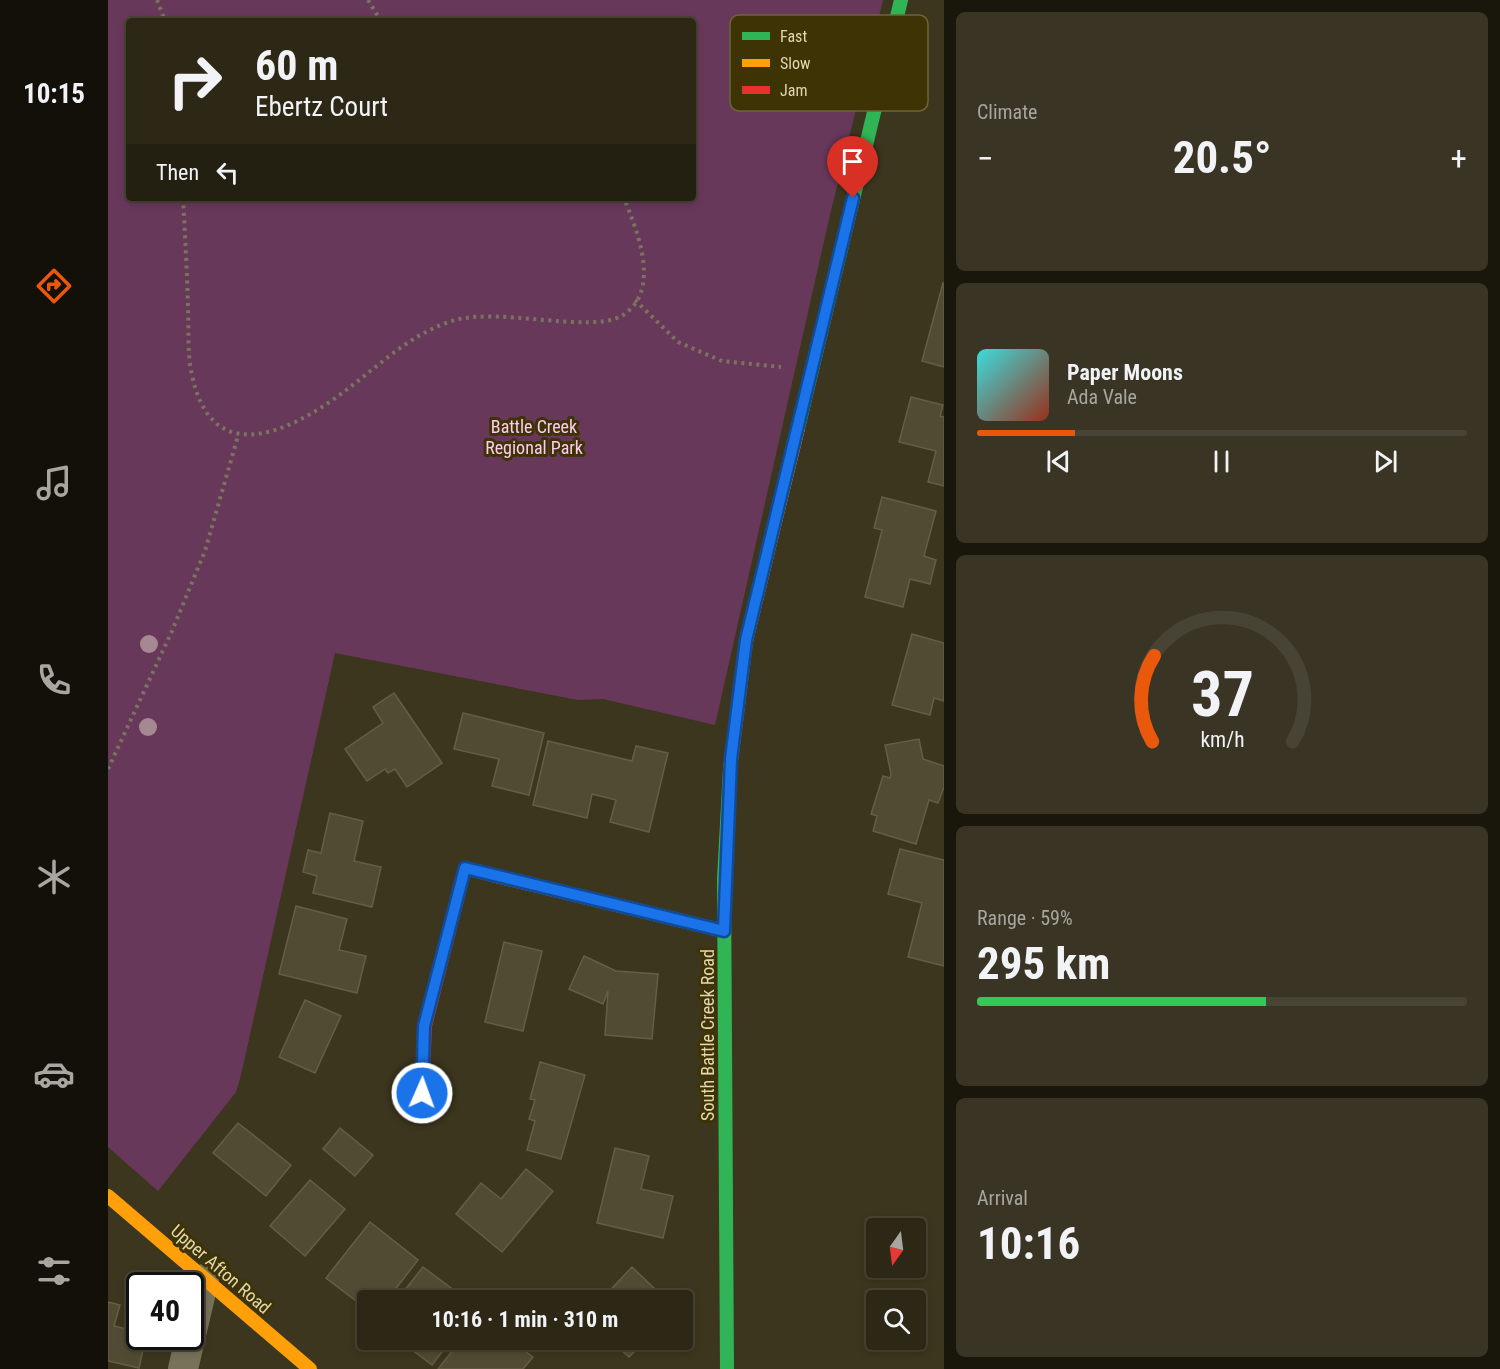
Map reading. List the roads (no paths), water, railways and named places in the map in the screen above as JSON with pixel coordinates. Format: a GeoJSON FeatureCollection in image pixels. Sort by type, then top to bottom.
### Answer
{"type":"FeatureCollection","features":[{"type":"Feature","properties":{"kind":"street","name":"South Battle Creek Road"},"geometry":{"type":"LineString","coordinates":[[897,15],[901,0]]}},
{"type":"Feature","properties":{"kind":"street","name":"South Battle Creek Road"},"geometry":{"type":"LineString","coordinates":[[727,1369],[724,931],[731,759],[746,640],[874,111]]}},
{"type":"Feature","properties":{"kind":"street"},"geometry":{"type":"LineString","coordinates":[[422,1093],[424,1026],[465,868],[724,931]]}},
{"type":"Feature","properties":{"kind":"street","name":"Upper Afton Road"},"geometry":{"type":"LineString","coordinates":[[108,1196],[196,1272]]}},
{"type":"Feature","properties":{"kind":"street","name":"Upper Afton Road"},"geometry":{"type":"LineString","coordinates":[[204,1279],[310,1369]]}},
{"type":"Feature","properties":{"kind":"street"},"geometry":{"type":"LineString","coordinates":[[183,1369],[187,1350]]}},
{"type":"Feature","properties":{"kind":"park label","name":"Battle Creek Regional Park"},"geometry":{"type":"Point","coordinates":[534,436]}}]}
